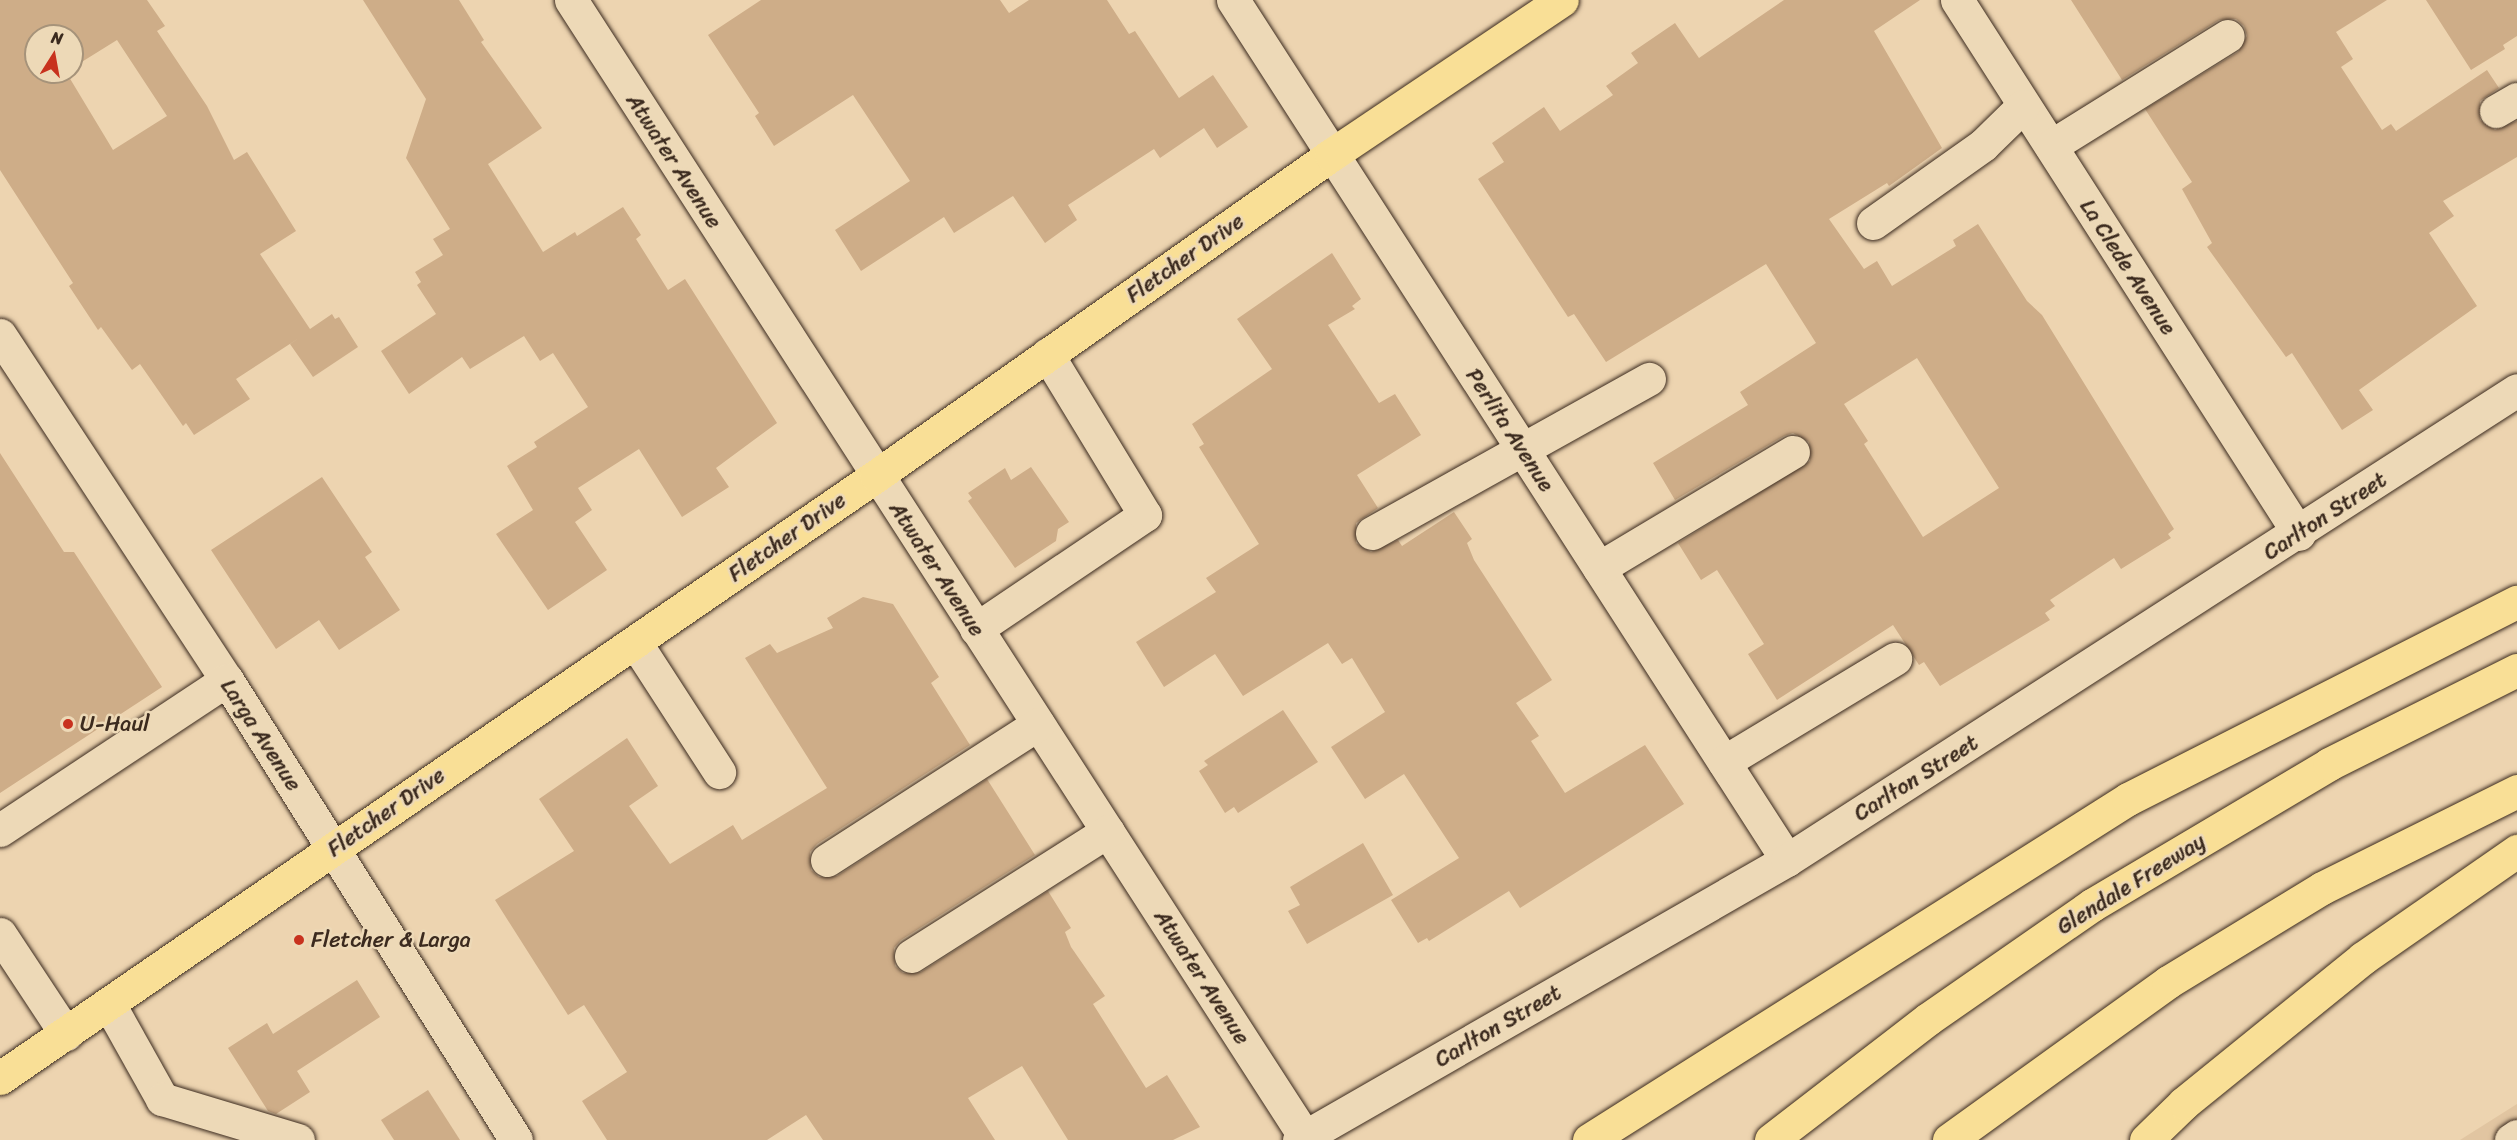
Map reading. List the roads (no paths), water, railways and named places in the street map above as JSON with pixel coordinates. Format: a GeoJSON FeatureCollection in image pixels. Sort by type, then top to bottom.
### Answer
{"type":"FeatureCollection","features":[{"type":"Feature","properties":{"kind":"main road","name":"Fletcher Drive"},"geometry":{"type":"LineString","coordinates":[[4,1078],[333,848],[876,476],[1331,155],[1562,0]]}},
{"type":"Feature","properties":{"kind":"main road"},"geometry":{"type":"LineString","coordinates":[[1589,1140],[2128,799],[2517,602]]}},
{"type":"Feature","properties":{"kind":"main road","name":"Glendale Freeway"},"geometry":{"type":"LineString","coordinates":[[1771,1140],[1928,1019],[2092,905],[2330,764],[2517,670]]}},
{"type":"Feature","properties":{"kind":"main road"},"geometry":{"type":"LineString","coordinates":[[1949,1140],[2178,976],[2322,888],[2517,791]]}},
{"type":"Feature","properties":{"kind":"main road"},"geometry":{"type":"LineString","coordinates":[[2146,1140],[2184,1102],[2363,958],[2517,851]]}},
{"type":"Feature","properties":{"kind":"street","name":"Atwater Avenue"},"geometry":{"type":"LineString","coordinates":[[570,0],[876,476],[1108,831],[1302,1139]]}},
{"type":"Feature","properties":{"kind":"street","name":"Perlita Avenue"},"geometry":{"type":"LineString","coordinates":[[1233,0],[1787,860]]}},
{"type":"Feature","properties":{"kind":"street","name":"La Clede Avenue"},"geometry":{"type":"LineString","coordinates":[[1968,4],[2023,106],[2051,146],[2299,534]]}},
{"type":"Feature","properties":{"kind":"street"},"geometry":{"type":"LineString","coordinates":[[2051,146],[2228,36]]}},
{"type":"Feature","properties":{"kind":"street"},"geometry":{"type":"LineString","coordinates":[[1873,223],[1983,145],[2023,106]]}},
{"type":"Feature","properties":{"kind":"street","name":"Larga Avenue"},"geometry":{"type":"LineString","coordinates":[[0,335],[227,680],[516,1140]]}},
{"type":"Feature","properties":{"kind":"street"},"geometry":{"type":"LineString","coordinates":[[976,629],[1145,515],[1047,354]]}},
{"type":"Feature","properties":{"kind":"street"},"geometry":{"type":"LineString","coordinates":[[1372,533],[1524,451],[1649,379]]}},
{"type":"Feature","properties":{"kind":"street","name":"Carlton Street"},"geometry":{"type":"LineString","coordinates":[[1302,1139],[1787,860],[2299,534],[2517,390]]}},
{"type":"Feature","properties":{"kind":"street"},"geometry":{"type":"LineString","coordinates":[[1599,568],[1793,452]]}},
{"type":"Feature","properties":{"kind":"street"},"geometry":{"type":"LineString","coordinates":[[635,642],[719,772]]}},
{"type":"Feature","properties":{"kind":"street"},"geometry":{"type":"LineString","coordinates":[[1724,762],[1895,659]]}},
{"type":"Feature","properties":{"kind":"street"},"geometry":{"type":"LineString","coordinates":[[0,830],[227,680]]}},
{"type":"Feature","properties":{"kind":"street"},"geometry":{"type":"LineString","coordinates":[[827,860],[1038,724]]}},
{"type":"Feature","properties":{"kind":"street"},"geometry":{"type":"LineString","coordinates":[[911,956],[1108,831]]}},
{"type":"Feature","properties":{"kind":"street"},"geometry":{"type":"LineString","coordinates":[[0,934],[66,1034]]}},
{"type":"Feature","properties":{"kind":"street"},"geometry":{"type":"LineString","coordinates":[[109,1004],[162,1099],[298,1140]]}},
{"type":"Feature","properties":{"kind":"street"},"geometry":{"type":"LineString","coordinates":[[2511,1140],[2517,1136]]}},
{"type":"Feature","properties":{"kind":"place","name":"U-Haul"},"geometry":{"type":"Point","coordinates":[68,724]}},
{"type":"Feature","properties":{"kind":"place","name":"Fletcher & Larga"},"geometry":{"type":"Point","coordinates":[299,940]}}]}
